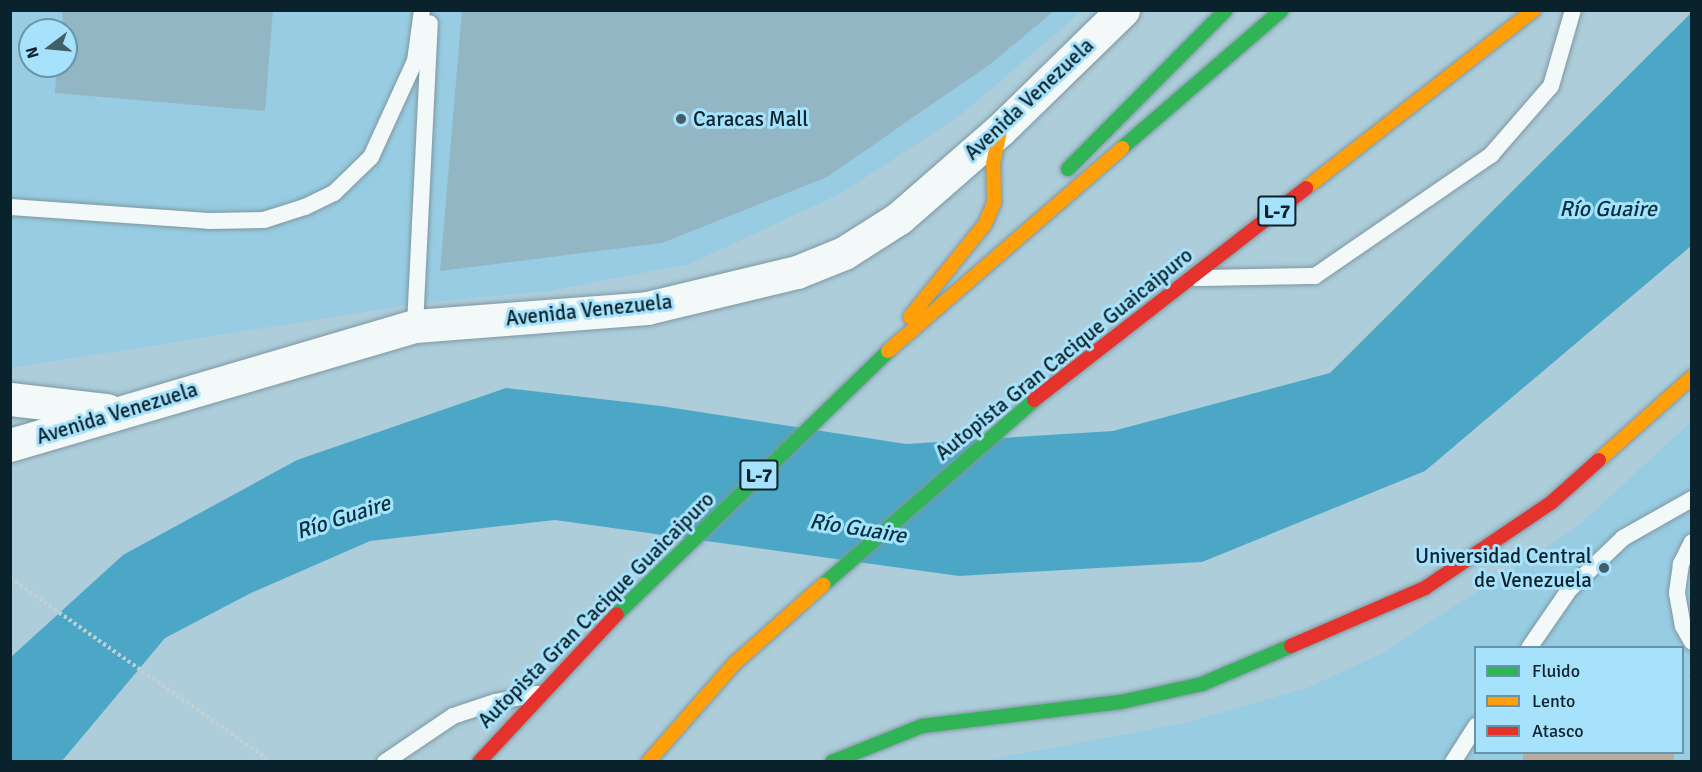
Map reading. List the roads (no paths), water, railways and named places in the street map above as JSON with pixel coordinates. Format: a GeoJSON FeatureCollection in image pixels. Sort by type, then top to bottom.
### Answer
{"type":"FeatureCollection","features":[{"type":"Feature","properties":{"kind":"main road"},"geometry":{"type":"LineString","coordinates":[[1060,178],[1226,10]]}},
{"type":"Feature","properties":{"kind":"main road","name":"Autopista Gran Cacique Guaicaipuro"},"geometry":{"type":"LineString","coordinates":[[479,762],[538,694],[639,590],[882,357],[1282,10]]}},
{"type":"Feature","properties":{"kind":"main road","name":"Autopista Gran Cacique Guaicaipuro"},"geometry":{"type":"LineString","coordinates":[[648,762],[735,663],[1020,411],[1534,10]]}},
{"type":"Feature","properties":{"kind":"main road"},"geometry":{"type":"LineString","coordinates":[[882,357],[934,282],[985,224],[994,203],[993,164],[1000,130]]}},
{"type":"Feature","properties":{"kind":"main road"},"geometry":{"type":"LineString","coordinates":[[882,357],[1035,203]]}},
{"type":"Feature","properties":{"kind":"main road"},"geometry":{"type":"LineString","coordinates":[[832,762],[922,726],[1121,702],[1202,684],[1425,588],[1552,502],[1692,377]]}},
{"type":"Feature","properties":{"kind":"street","name":"Avenida Venezuela"},"geometry":{"type":"LineString","coordinates":[[10,445],[115,411],[415,327],[647,308],[797,272],[844,253],[899,218],[1000,130],[1123,10]]}},
{"type":"Feature","properties":{"kind":"street"},"geometry":{"type":"LineString","coordinates":[[10,399],[115,411]]}},
{"type":"Feature","properties":{"kind":"lane"},"geometry":{"type":"LineString","coordinates":[[10,207],[209,220],[264,220],[305,207],[334,193],[371,157],[415,61],[422,10]]}},
{"type":"Feature","properties":{"kind":"lane"},"geometry":{"type":"LineString","coordinates":[[415,327],[430,10]]}},
{"type":"Feature","properties":{"kind":"lane"},"geometry":{"type":"LineString","coordinates":[[1190,278],[1315,276],[1491,155],[1551,86],[1573,10]]}},
{"type":"Feature","properties":{"kind":"lane"},"geometry":{"type":"LineString","coordinates":[[1530,646],[1569,590],[1623,538],[1692,499]]}},
{"type":"Feature","properties":{"kind":"lane"},"geometry":{"type":"LineString","coordinates":[[1692,542],[1681,564],[1677,593],[1683,626],[1692,642]]}},
{"type":"Feature","properties":{"kind":"lane"},"geometry":{"type":"LineString","coordinates":[[385,762],[453,716],[495,702],[538,694]]}},
{"type":"Feature","properties":{"kind":"lane"},"geometry":{"type":"LineString","coordinates":[[1453,762],[1474,729]]}},
{"type":"Feature","properties":{"kind":"water","name":"Río Guaire"},"geometry":{"type":"Polygon","coordinates":[[[1691,13],[1691,246],[1425,471],[1202,562],[959,576],[555,520],[370,541],[251,593],[165,638],[62,761],[11,762],[11,657],[123,555],[297,460],[506,388],[661,406],[906,444],[1113,431],[1330,373],[1691,13]]]}},
{"type":"Feature","properties":{"kind":"place","name":"Caracas Mall"},"geometry":{"type":"Point","coordinates":[681,119]}},
{"type":"Feature","properties":{"kind":"place","name":"Universidad Central de Venezuela"},"geometry":{"type":"Point","coordinates":[1604,568]}}]}
